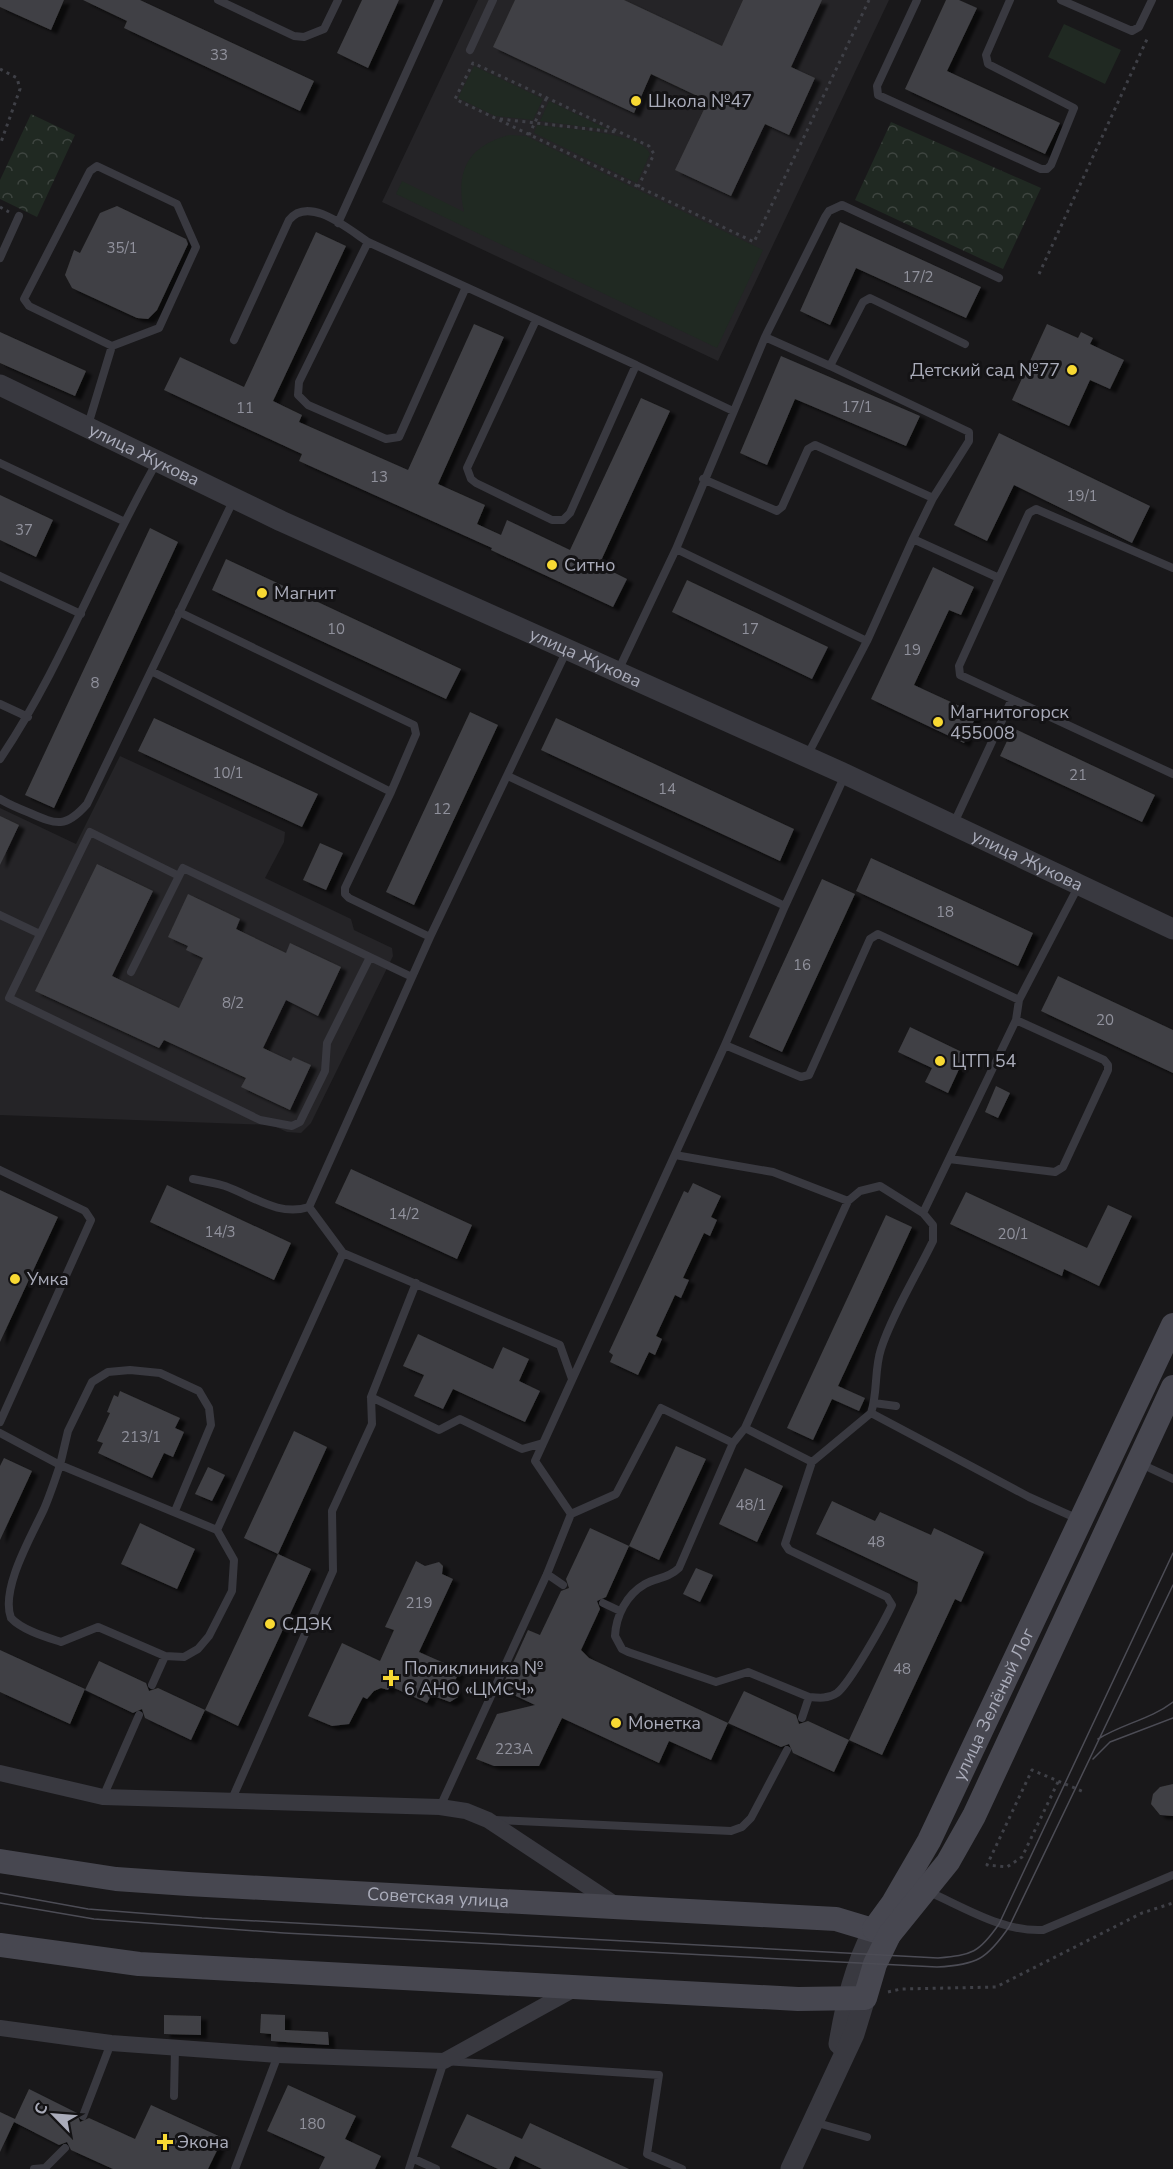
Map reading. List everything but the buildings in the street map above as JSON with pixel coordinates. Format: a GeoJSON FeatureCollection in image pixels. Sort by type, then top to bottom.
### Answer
{"type":"FeatureCollection","features":[{"type":"Feature","properties":{"kind":"main road","name":"улица Зелёный Лог"},"geometry":{"type":"LineString","coordinates":[[856,1999],[875,1964],[882,1932],[929,1841],[1173,1325]]}},
{"type":"Feature","properties":{"kind":"main road","name":"улица Зелёный Лог"},"geometry":{"type":"LineString","coordinates":[[882,1932],[926,1891],[948,1862],[974,1816],[1173,1387]]}},
{"type":"Feature","properties":{"kind":"main road","name":"Советская улица"},"geometry":{"type":"LineString","coordinates":[[0,1862],[116,1879],[836,1919],[882,1932]]}},
{"type":"Feature","properties":{"kind":"main road"},"geometry":{"type":"LineString","coordinates":[[0,1945],[139,1964],[798,1999],[856,1999]]}},
{"type":"Feature","properties":{"kind":"street","name":"улица Жукова"},"geometry":{"type":"LineString","coordinates":[[0,385],[234,499],[845,774],[1173,929]]}},
{"type":"Feature","properties":{"kind":"street"},"geometry":{"type":"LineString","coordinates":[[0,1773],[103,1797],[232,1799],[440,1807],[466,1811],[488,1820],[620,1908]]}},
{"type":"Feature","properties":{"kind":"street"},"geometry":{"type":"LineString","coordinates":[[0,2028],[111,2043],[176,2048],[278,2055],[444,2061],[577,1988]]}},
{"type":"Feature","properties":{"kind":"street","name":"улица Зелёный Лог"},"geometry":{"type":"LineString","coordinates":[[791,2169],[831,2085],[856,1999]]}},
{"type":"Feature","properties":{"kind":"lane"},"geometry":{"type":"LineString","coordinates":[[218,0],[294,36],[304,37],[324,29],[338,0]]}},
{"type":"Feature","properties":{"kind":"lane"},"geometry":{"type":"LineString","coordinates":[[338,223],[439,0]]}},
{"type":"Feature","properties":{"kind":"lane"},"geometry":{"type":"LineString","coordinates":[[470,50],[493,0]]}},
{"type":"Feature","properties":{"kind":"lane"},"geometry":{"type":"LineString","coordinates":[[917,0],[877,86],[878,95],[1044,169],[1051,165],[1074,108],[987,64],[986,55],[1010,0]]}},
{"type":"Feature","properties":{"kind":"lane"},"geometry":{"type":"LineString","coordinates":[[1061,0],[1132,31],[1139,27],[1152,0]]}},
{"type":"Feature","properties":{"kind":"lane"},"geometry":{"type":"LineString","coordinates":[[98,166],[177,204],[196,247],[159,328],[112,346],[29,306],[24,299],[90,171],[98,166]]}},
{"type":"Feature","properties":{"kind":"lane"},"geometry":{"type":"LineString","coordinates":[[618,672],[676,549],[703,479],[765,337],[825,217],[835,207],[843,205],[999,278]]}},
{"type":"Feature","properties":{"kind":"lane"},"geometry":{"type":"LineString","coordinates":[[234,340],[293,215],[312,210],[368,242],[733,411]]}},
{"type":"Feature","properties":{"kind":"lane"},"geometry":{"type":"LineString","coordinates":[[0,258],[19,216]]}},
{"type":"Feature","properties":{"kind":"lane"},"geometry":{"type":"LineString","coordinates":[[368,242],[299,382],[298,395],[308,405],[386,439],[399,437],[466,287]]}},
{"type":"Feature","properties":{"kind":"lane"},"geometry":{"type":"LineString","coordinates":[[830,366],[867,298],[965,344]]}},
{"type":"Feature","properties":{"kind":"lane"},"geometry":{"type":"LineString","coordinates":[[536,320],[467,468],[471,479],[476,483],[552,520],[562,520],[570,513],[636,365]]}},
{"type":"Feature","properties":{"kind":"lane"},"geometry":{"type":"LineString","coordinates":[[765,337],[969,432],[969,441],[933,498],[867,641],[807,757]]}},
{"type":"Feature","properties":{"kind":"lane"},"geometry":{"type":"LineString","coordinates":[[87,426],[112,346]]}},
{"type":"Feature","properties":{"kind":"lane"},"geometry":{"type":"LineString","coordinates":[[703,479],[777,511],[782,507],[808,449],[815,445],[933,498]]}},
{"type":"Feature","properties":{"kind":"lane"},"geometry":{"type":"LineString","coordinates":[[0,759],[28,717],[81,614],[123,521],[158,461]]}},
{"type":"Feature","properties":{"kind":"lane"},"geometry":{"type":"LineString","coordinates":[[0,463],[123,521]]}},
{"type":"Feature","properties":{"kind":"lane"},"geometry":{"type":"LineString","coordinates":[[0,799],[52,824],[63,823],[76,816],[87,804],[153,672],[179,612],[234,499]]}},
{"type":"Feature","properties":{"kind":"lane"},"geometry":{"type":"LineString","coordinates":[[1173,568],[1036,509],[1029,513],[958,669],[963,676],[1173,774]]}},
{"type":"Feature","properties":{"kind":"lane"},"geometry":{"type":"LineString","coordinates":[[913,539],[999,578]]}},
{"type":"Feature","properties":{"kind":"lane"},"geometry":{"type":"LineString","coordinates":[[676,549],[867,641]]}},
{"type":"Feature","properties":{"kind":"lane"},"geometry":{"type":"LineString","coordinates":[[0,576],[81,614]]}},
{"type":"Feature","properties":{"kind":"lane"},"geometry":{"type":"LineString","coordinates":[[179,612],[414,725],[416,734],[345,888],[345,894],[430,937]]}},
{"type":"Feature","properties":{"kind":"lane"},"geometry":{"type":"LineString","coordinates":[[193,1179],[224,1186],[285,1211],[297,1211],[309,1207],[430,937],[568,649]]}},
{"type":"Feature","properties":{"kind":"lane"},"geometry":{"type":"LineString","coordinates":[[153,672],[391,792]]}},
{"type":"Feature","properties":{"kind":"lane"},"geometry":{"type":"LineString","coordinates":[[953,824],[1012,699]]}},
{"type":"Feature","properties":{"kind":"lane"},"geometry":{"type":"LineString","coordinates":[[0,704],[28,717]]}},
{"type":"Feature","properties":{"kind":"lane"},"geometry":{"type":"LineString","coordinates":[[571,1514],[535,1461],[725,1045],[845,774]]}},
{"type":"Feature","properties":{"kind":"lane"},"geometry":{"type":"LineString","coordinates":[[508,776],[785,906]]}},
{"type":"Feature","properties":{"kind":"lane"},"geometry":{"type":"LineString","coordinates":[[179,876],[90,832],[9,998],[260,1120],[292,1126],[300,1122],[325,1071],[327,1043],[370,957]]}},
{"type":"Feature","properties":{"kind":"lane"},"geometry":{"type":"LineString","coordinates":[[131,972],[183,868],[412,977]]}},
{"type":"Feature","properties":{"kind":"lane"},"geometry":{"type":"LineString","coordinates":[[923,1213],[1016,1020],[1018,1000],[1079,884]]}},
{"type":"Feature","properties":{"kind":"lane"},"geometry":{"type":"LineString","coordinates":[[0,915],[40,934]]}},
{"type":"Feature","properties":{"kind":"lane"},"geometry":{"type":"LineString","coordinates":[[725,1045],[807,1077],[870,939],[875,935],[880,935],[1018,1000]]}},
{"type":"Feature","properties":{"kind":"lane"},"geometry":{"type":"LineString","coordinates":[[949,1159],[1055,1172],[1063,1167],[1108,1070],[1108,1065],[1104,1060],[1016,1020]]}},
{"type":"Feature","properties":{"kind":"lane"},"geometry":{"type":"LineString","coordinates":[[675,1155],[773,1172],[848,1201]]}},
{"type":"Feature","properties":{"kind":"lane"},"geometry":{"type":"LineString","coordinates":[[0,1170],[85,1211],[91,1220],[0,1422]]}},
{"type":"Feature","properties":{"kind":"lane"},"geometry":{"type":"LineString","coordinates":[[880,1186],[923,1213],[933,1225],[933,1241],[881,1348],[874,1378],[874,1403],[871,1413],[812,1462],[785,1546],[887,1597],[892,1605],[846,1682],[836,1693],[824,1698],[809,1697],[748,1672],[716,1682],[628,1652],[622,1648],[615,1636],[620,1611],[631,1595],[645,1584],[671,1575],[679,1568],[733,1443],[745,1428],[848,1201],[860,1191],[880,1186]]}},
{"type":"Feature","properties":{"kind":"lane"},"geometry":{"type":"LineString","coordinates":[[309,1207],[343,1253],[560,1345],[572,1379]]}},
{"type":"Feature","properties":{"kind":"lane"},"geometry":{"type":"LineString","coordinates":[[217,1530],[343,1253]]}},
{"type":"Feature","properties":{"kind":"lane"},"geometry":{"type":"LineString","coordinates":[[232,1799],[333,1571],[332,1511],[372,1424],[371,1397],[416,1283]]}},
{"type":"Feature","properties":{"kind":"lane"},"geometry":{"type":"LineString","coordinates":[[0,1433],[60,1465],[176,1511],[217,1530],[234,1560],[232,1591],[208,1636],[198,1649],[184,1657],[165,1656],[98,1627],[61,1642],[17,1623],[9,1617],[3,1597],[4,1583],[12,1564],[43,1510],[60,1465],[68,1431],[92,1382],[108,1372],[130,1370],[160,1373],[199,1391],[209,1408],[212,1425],[176,1511]]}},
{"type":"Feature","properties":{"kind":"lane"},"geometry":{"type":"LineString","coordinates":[[371,1397],[439,1430],[460,1419],[522,1449],[543,1443]]}},
{"type":"Feature","properties":{"kind":"lane"},"geometry":{"type":"LineString","coordinates":[[874,1403],[896,1406]]}},
{"type":"Feature","properties":{"kind":"lane"},"geometry":{"type":"LineString","coordinates":[[440,1807],[547,1574],[571,1514],[616,1494],[661,1408],[733,1443]]}},
{"type":"Feature","properties":{"kind":"lane"},"geometry":{"type":"LineString","coordinates":[[871,1413],[1029,1497],[1082,1521]]}},
{"type":"Feature","properties":{"kind":"lane"},"geometry":{"type":"LineString","coordinates":[[745,1428],[812,1462]]}},
{"type":"Feature","properties":{"kind":"lane"},"geometry":{"type":"LineString","coordinates":[[1138,1463],[1173,1479]]}},
{"type":"Feature","properties":{"kind":"lane"},"geometry":{"type":"LineString","coordinates":[[547,1574],[563,1585]]}},
{"type":"Feature","properties":{"kind":"lane"},"geometry":{"type":"LineString","coordinates":[[603,1603],[620,1611]]}},
{"type":"Feature","properties":{"kind":"lane"},"geometry":{"type":"LineString","coordinates":[[152,1685],[165,1656]]}},
{"type":"Feature","properties":{"kind":"lane"},"geometry":{"type":"LineString","coordinates":[[802,1718],[809,1697]]}},
{"type":"Feature","properties":{"kind":"lane"},"geometry":{"type":"LineString","coordinates":[[103,1797],[139,1715]]}},
{"type":"Feature","properties":{"kind":"lane"},"geometry":{"type":"LineString","coordinates":[[488,1820],[731,1831],[742,1827],[751,1818],[787,1750]]}},
{"type":"Feature","properties":{"kind":"lane"},"geometry":{"type":"LineString","coordinates":[[926,1891],[999,1924],[1024,1931],[1043,1930],[1173,1875]]}},
{"type":"Feature","properties":{"kind":"lane"},"geometry":{"type":"LineString","coordinates":[[83,2116],[111,2043]]}},
{"type":"Feature","properties":{"kind":"lane"},"geometry":{"type":"LineString","coordinates":[[174,2096],[176,2048]]}},
{"type":"Feature","properties":{"kind":"lane"},"geometry":{"type":"LineString","coordinates":[[235,2169],[278,2055]]}},
{"type":"Feature","properties":{"kind":"lane"},"geometry":{"type":"LineString","coordinates":[[409,2169],[444,2061],[659,2074],[647,2154],[682,2169]]}},
{"type":"Feature","properties":{"kind":"lane"},"geometry":{"type":"LineString","coordinates":[[814,2122],[867,2138]]}},
{"type":"Feature","properties":{"kind":"lane"},"geometry":{"type":"LineString","coordinates":[[34,2169],[46,2168],[65,2148]]}},
{"type":"Feature","properties":{"kind":"lane"},"geometry":{"type":"LineString","coordinates":[[414,2159],[436,2169]]}},
{"type":"Feature","properties":{"kind":"path"},"geometry":{"type":"LineString","coordinates":[[638,187],[652,159],[652,149],[621,132],[473,63],[455,99],[495,119],[529,135],[638,187],[754,242],[869,0]]}},
{"type":"Feature","properties":{"kind":"path"},"geometry":{"type":"LineString","coordinates":[[1039,274],[1152,28]]}},
{"type":"Feature","properties":{"kind":"path"},"geometry":{"type":"LineString","coordinates":[[0,69],[17,78],[20,89],[0,145]]}},
{"type":"Feature","properties":{"kind":"path"},"geometry":{"type":"LineString","coordinates":[[529,135],[547,97]]}},
{"type":"Feature","properties":{"kind":"path"},"geometry":{"type":"LineString","coordinates":[[495,119],[621,132]]}},
{"type":"Feature","properties":{"kind":"path"},"geometry":{"type":"LineString","coordinates":[[1058,1782],[1022,1857],[1007,1867],[987,1864],[1032,1770],[1084,1792]]}},
{"type":"Feature","properties":{"kind":"path"},"geometry":{"type":"LineString","coordinates":[[856,1999],[901,1989],[996,1987],[1142,1913],[1173,1903]]}},
{"type":"Feature","properties":{"kind":"shaded area","name":"Школа №47"},"geometry":{"type":"Polygon","coordinates":[[[478,0],[889,0],[718,361],[382,202],[478,0]]]}},
{"type":"Feature","properties":{"kind":"shaded area"},"geometry":{"type":"Polygon","coordinates":[[[120,756],[285,832],[284,842],[265,878],[351,919],[354,930],[392,948],[393,956],[311,1123],[301,1133],[287,1132],[272,1125],[0,1115],[0,808],[76,844],[120,756]]]}},
{"type":"Feature","properties":{"kind":"green space"},"geometry":{"type":"Polygon","coordinates":[[[1064,24],[1121,50],[1105,84],[1048,57],[1064,24]]]}},
{"type":"Feature","properties":{"kind":"green space"},"geometry":{"type":"Polygon","coordinates":[[[474,66],[543,99],[533,120],[495,116],[458,98],[474,66]]]}},
{"type":"Feature","properties":{"kind":"green space"},"geometry":{"type":"Polygon","coordinates":[[[549,101],[609,130],[540,121],[549,101]]]}},
{"type":"Feature","properties":{"kind":"green space"},"geometry":{"type":"Polygon","coordinates":[[[31,114],[75,135],[37,217],[0,199],[0,180],[31,114]]]}},
{"type":"Feature","properties":{"kind":"green space"},"geometry":{"type":"Polygon","coordinates":[[[891,122],[1041,188],[1003,269],[855,200],[891,122]]]}},
{"type":"Feature","properties":{"kind":"green space"},"geometry":{"type":"Polygon","coordinates":[[[537,125],[617,136],[644,147],[650,154],[637,183],[534,133],[537,125]]]}},
{"type":"Feature","properties":{"kind":"green space"},"geometry":{"type":"Polygon","coordinates":[[[509,135],[526,136],[763,250],[717,348],[396,194],[402,181],[464,212],[461,184],[468,162],[483,146],[509,135]]]}},
{"type":"Feature","properties":{"kind":"tram line"},"geometry":{"type":"LineString","coordinates":[[0,1893],[88,1909],[202,1918],[938,1958],[967,1954],[980,1947],[999,1924],[1173,1553]]}},
{"type":"Feature","properties":{"kind":"tram line"},"geometry":{"type":"LineString","coordinates":[[0,1903],[94,1919],[284,1933],[937,1967],[972,1962],[987,1953],[1009,1927],[1173,1585]]}},
{"type":"Feature","properties":{"kind":"tram line"},"geometry":{"type":"LineString","coordinates":[[1098,1739],[1155,1713],[1173,1702]]}},
{"type":"Feature","properties":{"kind":"tram line"},"geometry":{"type":"LineString","coordinates":[[1093,1759],[1110,1742],[1173,1718]]}},
{"type":"Feature","properties":{"kind":"place","name":"Школа №47"},"geometry":{"type":"Point","coordinates":[636,101]}},
{"type":"Feature","properties":{"kind":"place","name":"Детский сад №77"},"geometry":{"type":"Point","coordinates":[1072,370]}},
{"type":"Feature","properties":{"kind":"place","name":"Ситно"},"geometry":{"type":"Point","coordinates":[552,565]}},
{"type":"Feature","properties":{"kind":"place","name":"Магнит"},"geometry":{"type":"Point","coordinates":[262,593]}},
{"type":"Feature","properties":{"kind":"place","name":"Магнитогорск 455008"},"geometry":{"type":"Point","coordinates":[938,722]}},
{"type":"Feature","properties":{"kind":"place","name":"ЦТП 54"},"geometry":{"type":"Point","coordinates":[940,1061]}},
{"type":"Feature","properties":{"kind":"place","name":"Умка"},"geometry":{"type":"Point","coordinates":[15,1279]}},
{"type":"Feature","properties":{"kind":"place","name":"СДЭК"},"geometry":{"type":"Point","coordinates":[270,1624]}},
{"type":"Feature","properties":{"kind":"place","name":"Поликлиника № 6 АНО «ЦМСЧ»"},"geometry":{"type":"Point","coordinates":[391,1678]}},
{"type":"Feature","properties":{"kind":"place","name":"Монетка"},"geometry":{"type":"Point","coordinates":[616,1723]}},
{"type":"Feature","properties":{"kind":"place","name":"Экона"},"geometry":{"type":"Point","coordinates":[165,2142]}}]}
